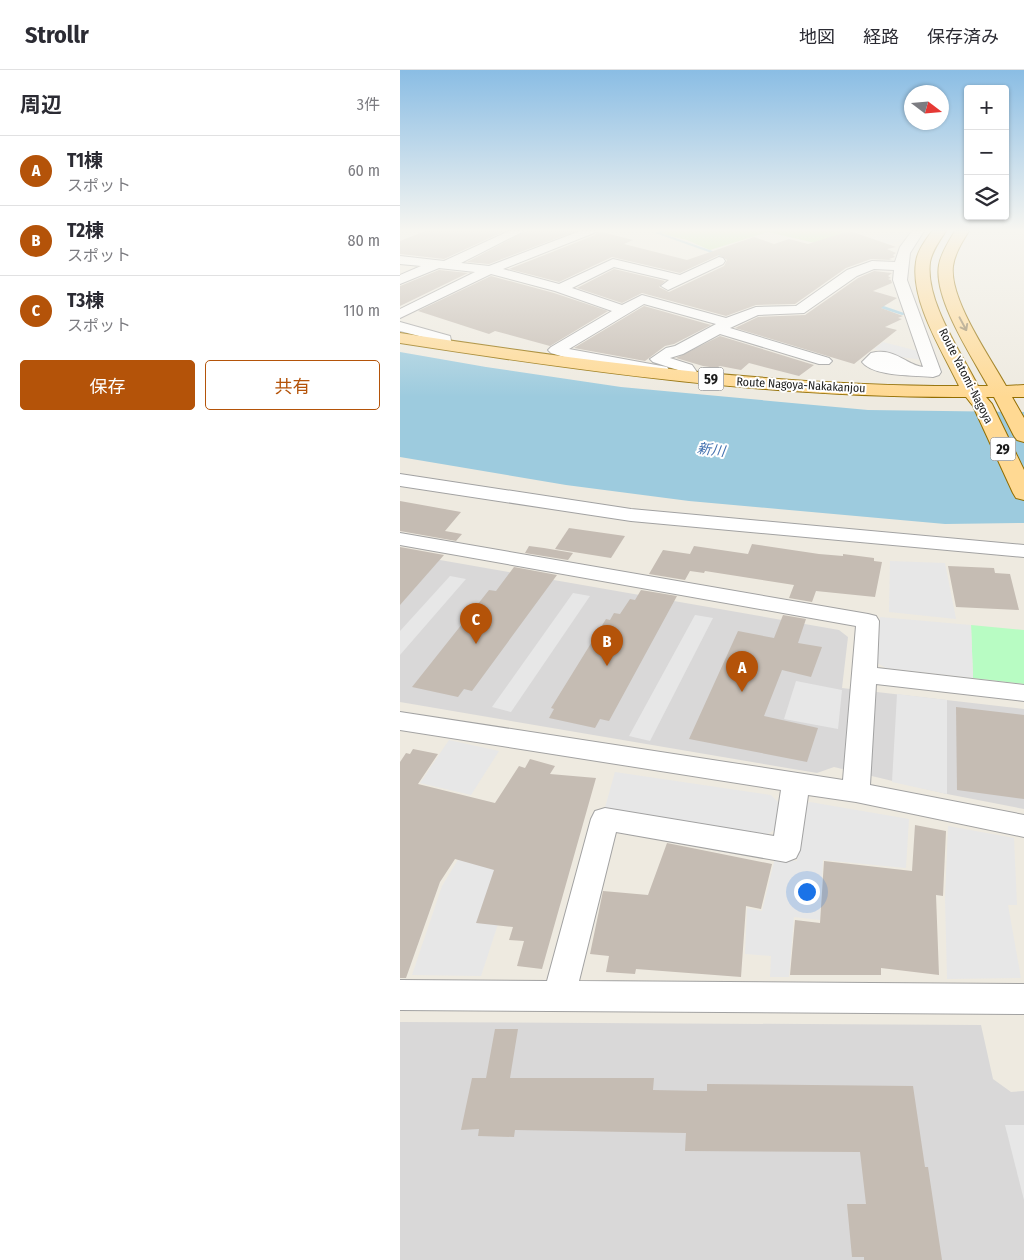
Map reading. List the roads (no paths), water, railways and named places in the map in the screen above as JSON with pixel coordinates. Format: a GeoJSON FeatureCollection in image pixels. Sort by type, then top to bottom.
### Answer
{"type":"FeatureCollection","features":[{"type":"Feature","properties":{"kind":"main road","name":"Route Yatomi-Nagoya"},"geometry":{"type":"LineString","coordinates":[[924,287],[929,303],[1024,493]]}},
{"type":"Feature","properties":{"kind":"main road","name":"Route Yatomi-Nagoya"},"geometry":{"type":"LineString","coordinates":[[947,287],[952,303],[1024,436]]}},
{"type":"Feature","properties":{"kind":"main road","name":"Route Nagoya-Nakakanjou"},"geometry":{"type":"LineString","coordinates":[[400,338],[693,378],[977,399],[1003,398],[1024,392]]}},
{"type":"Feature","properties":{"kind":"street"},"geometry":{"type":"LineString","coordinates":[[400,314],[456,287]]}},
{"type":"Feature","properties":{"kind":"street"},"geometry":{"type":"LineString","coordinates":[[554,287],[622,310]]}},
{"type":"Feature","properties":{"kind":"street"},"geometry":{"type":"LineString","coordinates":[[666,287],[622,310],[556,350],[577,356],[653,368],[693,378]]}},
{"type":"Feature","properties":{"kind":"street"},"geometry":{"type":"LineString","coordinates":[[693,378],[687,368],[658,359],[671,351],[678,351],[723,326],[756,311],[799,310],[833,287]]}},
{"type":"Feature","properties":{"kind":"street"},"geometry":{"type":"LineString","coordinates":[[902,287],[933,372],[914,370]]}},
{"type":"Feature","properties":{"kind":"street"},"geometry":{"type":"LineString","coordinates":[[642,299],[824,362]]}},
{"type":"Feature","properties":{"kind":"street"},"geometry":{"type":"LineString","coordinates":[[400,326],[445,339],[446,345]]}},
{"type":"Feature","properties":{"kind":"street"},"geometry":{"type":"LineString","coordinates":[[400,480],[631,515],[1024,551]]}},
{"type":"Feature","properties":{"kind":"street"},"geometry":{"type":"LineString","coordinates":[[400,539],[868,621],[856,792]]}},
{"type":"Feature","properties":{"kind":"street"},"geometry":{"type":"LineString","coordinates":[[864,676],[1024,693]]}},
{"type":"Feature","properties":{"kind":"street"},"geometry":{"type":"LineString","coordinates":[[400,721],[856,792],[1024,826]]}},
{"type":"Feature","properties":{"kind":"street"},"geometry":{"type":"LineString","coordinates":[[559,996],[605,819],[786,850],[796,783]]}},
{"type":"Feature","properties":{"kind":"street"},"geometry":{"type":"LineString","coordinates":[[400,995],[1024,999]]}},
{"type":"Feature","properties":{"kind":"water","name":"新川"},"geometry":{"type":"Polygon","coordinates":[[[400,352],[621,387],[868,410],[1024,412],[1024,523],[945,524],[689,501],[566,485],[400,457],[400,352]]]}},
{"type":"Feature","properties":{"kind":"waterway"},"geometry":{"type":"LineString","coordinates":[[873,304],[904,314]]}},
{"type":"Feature","properties":{"kind":"place","name":"T3棟"},"geometry":{"type":"Point","coordinates":[476,644]}},
{"type":"Feature","properties":{"kind":"place","name":"T2棟"},"geometry":{"type":"Point","coordinates":[607,666]}},
{"type":"Feature","properties":{"kind":"place","name":"T1棟"},"geometry":{"type":"Point","coordinates":[742,692]}}]}
